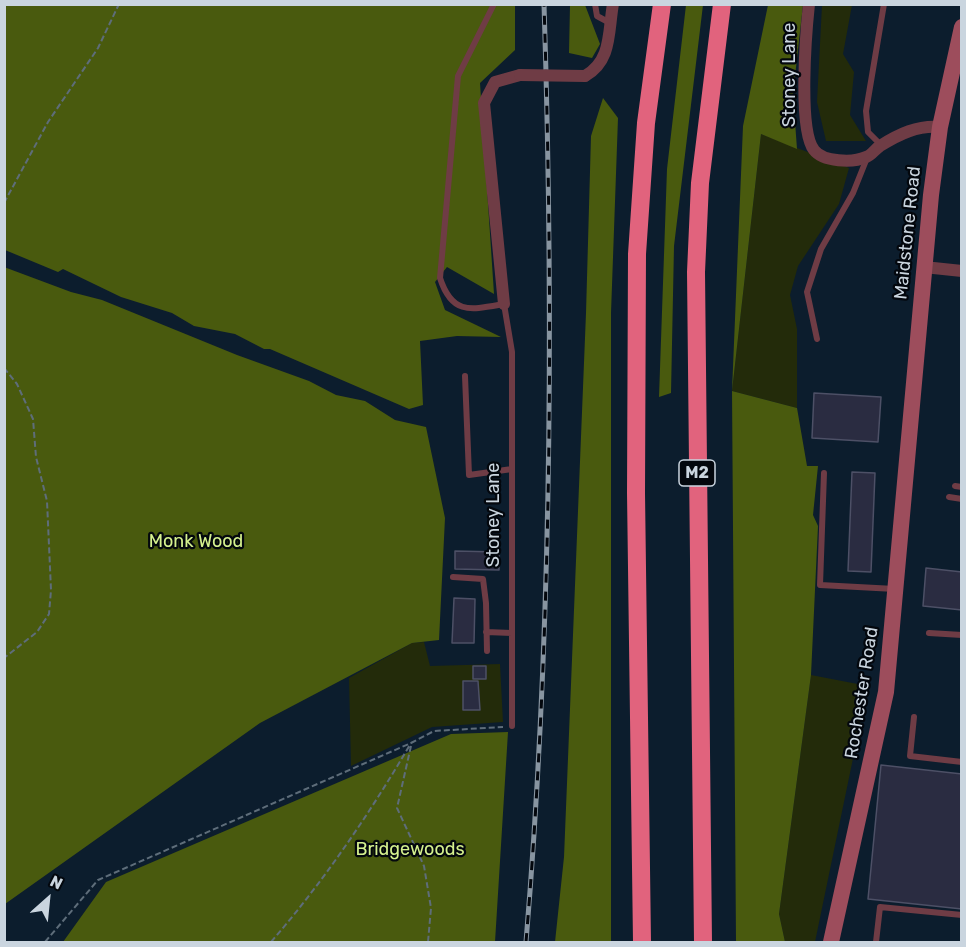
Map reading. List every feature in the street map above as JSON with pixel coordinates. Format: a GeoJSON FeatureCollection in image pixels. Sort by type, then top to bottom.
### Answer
{"type":"FeatureCollection","features":[{"type":"Feature","properties":{"kind":"highway"},"geometry":{"type":"LineString","coordinates":[[642,942],[636,494],[638,254],[645,134],[662,4]]}},
{"type":"Feature","properties":{"kind":"highway","name":"M2"},"geometry":{"type":"LineString","coordinates":[[704,942],[696,273],[700,183],[722,4]]}},
{"type":"Feature","properties":{"kind":"main road","name":"Maidstone Road"},"geometry":{"type":"LineString","coordinates":[[908,446],[924,267],[940,127],[962,27]]}},
{"type":"Feature","properties":{"kind":"main road","name":"Rochester Road"},"geometry":{"type":"LineString","coordinates":[[831,942],[886,692],[908,446]]}},
{"type":"Feature","properties":{"kind":"street","name":"Stoney Lane"},"geometry":{"type":"LineString","coordinates":[[504,304],[484,103],[495,82],[520,75],[585,76],[600,67],[606,53],[613,4]]}},
{"type":"Feature","properties":{"kind":"street","name":"Stoney Lane"},"geometry":{"type":"LineString","coordinates":[[809,4],[804,46],[809,141],[819,155],[834,160],[867,157]]}},
{"type":"Feature","properties":{"kind":"street"},"geometry":{"type":"LineString","coordinates":[[867,157],[881,146],[919,127],[940,127]]}},
{"type":"Feature","properties":{"kind":"street"},"geometry":{"type":"LineString","coordinates":[[924,267],[962,271]]}},
{"type":"Feature","properties":{"kind":"lane"},"geometry":{"type":"LineString","coordinates":[[494,4],[458,76],[440,278],[449,300],[459,306],[470,309],[504,304]]}},
{"type":"Feature","properties":{"kind":"lane"},"geometry":{"type":"LineString","coordinates":[[595,4],[597,16],[610,23]]}},
{"type":"Feature","properties":{"kind":"lane"},"geometry":{"type":"LineString","coordinates":[[881,146],[868,132],[866,111],[884,4]]}},
{"type":"Feature","properties":{"kind":"lane"},"geometry":{"type":"LineString","coordinates":[[817,339],[807,292],[821,249],[853,193],[867,157]]}},
{"type":"Feature","properties":{"kind":"lane","name":"Stoney Lane"},"geometry":{"type":"LineString","coordinates":[[504,304],[512,352],[512,726]]}},
{"type":"Feature","properties":{"kind":"lane"},"geometry":{"type":"LineString","coordinates":[[465,376],[469,475],[512,469]]}},
{"type":"Feature","properties":{"kind":"lane"},"geometry":{"type":"LineString","coordinates":[[824,473],[820,585],[897,589]]}},
{"type":"Feature","properties":{"kind":"lane"},"geometry":{"type":"LineString","coordinates":[[950,497],[962,499]]}},
{"type":"Feature","properties":{"kind":"lane"},"geometry":{"type":"LineString","coordinates":[[453,577],[483,579],[487,651]]}},
{"type":"Feature","properties":{"kind":"lane"},"geometry":{"type":"LineString","coordinates":[[486,632],[512,633]]}},
{"type":"Feature","properties":{"kind":"lane"},"geometry":{"type":"LineString","coordinates":[[929,633],[962,635]]}},
{"type":"Feature","properties":{"kind":"lane"},"geometry":{"type":"LineString","coordinates":[[914,717],[910,756],[962,762]]}},
{"type":"Feature","properties":{"kind":"lane"},"geometry":{"type":"LineString","coordinates":[[876,942],[880,907],[962,915]]}},
{"type":"Feature","properties":{"kind":"path"},"geometry":{"type":"LineString","coordinates":[[4,203],[48,122],[98,48],[119,4]]}},
{"type":"Feature","properties":{"kind":"path"},"geometry":{"type":"LineString","coordinates":[[4,368],[17,384],[33,419],[36,457],[47,501],[51,590],[49,614],[37,632],[4,658]]}},
{"type":"Feature","properties":{"kind":"path"},"geometry":{"type":"LineString","coordinates":[[45,942],[98,880],[434,731],[512,726]]}},
{"type":"Feature","properties":{"kind":"path"},"geometry":{"type":"LineString","coordinates":[[271,942],[305,903],[353,835],[411,743]]}},
{"type":"Feature","properties":{"kind":"path"},"geometry":{"type":"LineString","coordinates":[[411,743],[397,808],[423,866],[431,908],[428,942]]}},
{"type":"Feature","properties":{"kind":"green space"},"geometry":{"type":"Polygon","coordinates":[[[4,5],[515,5],[515,50],[480,83],[494,294],[447,267],[435,282],[445,310],[501,337],[457,336],[420,341],[423,405],[409,409],[270,349],[264,349],[235,334],[194,326],[172,313],[121,297],[63,269],[58,272],[5,250],[4,5]]]}},
{"type":"Feature","properties":{"kind":"green space"},"geometry":{"type":"Polygon","coordinates":[[[570,5],[585,5],[600,44],[592,58],[569,53],[570,5]]]}},
{"type":"Feature","properties":{"kind":"green space"},"geometry":{"type":"Polygon","coordinates":[[[686,5],[703,5],[674,246],[671,393],[659,397],[667,169],[686,5]]]}},
{"type":"Feature","properties":{"kind":"green space"},"geometry":{"type":"Polygon","coordinates":[[[768,5],[803,5],[793,94],[797,149],[761,134],[732,391],[743,126],[768,5]]]}},
{"type":"Feature","properties":{"kind":"green space"},"geometry":{"type":"Polygon","coordinates":[[[822,5],[852,5],[843,54],[854,72],[850,115],[866,141],[826,141],[817,102],[822,5]]]}},
{"type":"Feature","properties":{"kind":"green space"},"geometry":{"type":"Polygon","coordinates":[[[603,98],[618,118],[611,313],[611,942],[555,942],[564,857],[591,136],[603,98]]]}},
{"type":"Feature","properties":{"kind":"green space"},"geometry":{"type":"Polygon","coordinates":[[[761,134],[849,168],[839,204],[798,266],[790,295],[797,329],[797,408],[732,391],[761,134]]]}},
{"type":"Feature","properties":{"kind":"green space","name":"Monk Wood"},"geometry":{"type":"Polygon","coordinates":[[[4,267],[71,292],[102,300],[237,355],[309,381],[336,395],[365,401],[395,420],[426,427],[445,518],[439,640],[412,643],[260,723],[5,904],[4,267]]]}},
{"type":"Feature","properties":{"kind":"green space"},"geometry":{"type":"Polygon","coordinates":[[[732,391],[797,408],[807,466],[818,466],[813,515],[818,526],[811,675],[779,914],[785,942],[736,942],[732,391]]]}},
{"type":"Feature","properties":{"kind":"green space"},"geometry":{"type":"Polygon","coordinates":[[[424,642],[430,666],[500,664],[503,722],[432,727],[351,766],[349,678],[412,643],[424,642]]]}},
{"type":"Feature","properties":{"kind":"green space"},"geometry":{"type":"Polygon","coordinates":[[[811,675],[868,686],[815,942],[785,942],[779,914],[811,675]]]}},
{"type":"Feature","properties":{"kind":"green space","name":"Bridgewoods"},"geometry":{"type":"Polygon","coordinates":[[[508,732],[495,942],[63,942],[106,882],[451,734],[508,732]]]}},
{"type":"Feature","properties":{"kind":"building"},"geometry":{"type":"Polygon","coordinates":[[[814,393],[881,397],[878,442],[812,438],[814,393]]]}},
{"type":"Feature","properties":{"kind":"building"},"geometry":{"type":"Polygon","coordinates":[[[852,472],[875,473],[871,572],[848,571],[852,472]]]}},
{"type":"Feature","properties":{"kind":"building"},"geometry":{"type":"Polygon","coordinates":[[[455,551],[499,552],[499,570],[455,569],[455,551]]]}},
{"type":"Feature","properties":{"kind":"building"},"geometry":{"type":"Polygon","coordinates":[[[926,568],[962,572],[962,610],[923,606],[926,568]]]}},
{"type":"Feature","properties":{"kind":"building"},"geometry":{"type":"Polygon","coordinates":[[[454,598],[475,599],[474,643],[452,643],[454,598]]]}},
{"type":"Feature","properties":{"kind":"building"},"geometry":{"type":"Polygon","coordinates":[[[473,666],[486,666],[486,679],[473,679],[473,666]]]}},
{"type":"Feature","properties":{"kind":"building"},"geometry":{"type":"Polygon","coordinates":[[[463,681],[478,681],[480,710],[463,710],[463,681]]]}},
{"type":"Feature","properties":{"kind":"building"},"geometry":{"type":"Polygon","coordinates":[[[881,765],[962,774],[962,909],[868,899],[881,765]]]}},
{"type":"Feature","properties":{"kind":"railway"},"geometry":{"type":"LineString","coordinates":[[526,942],[535,825],[546,591],[550,357],[544,4]]}}]}
